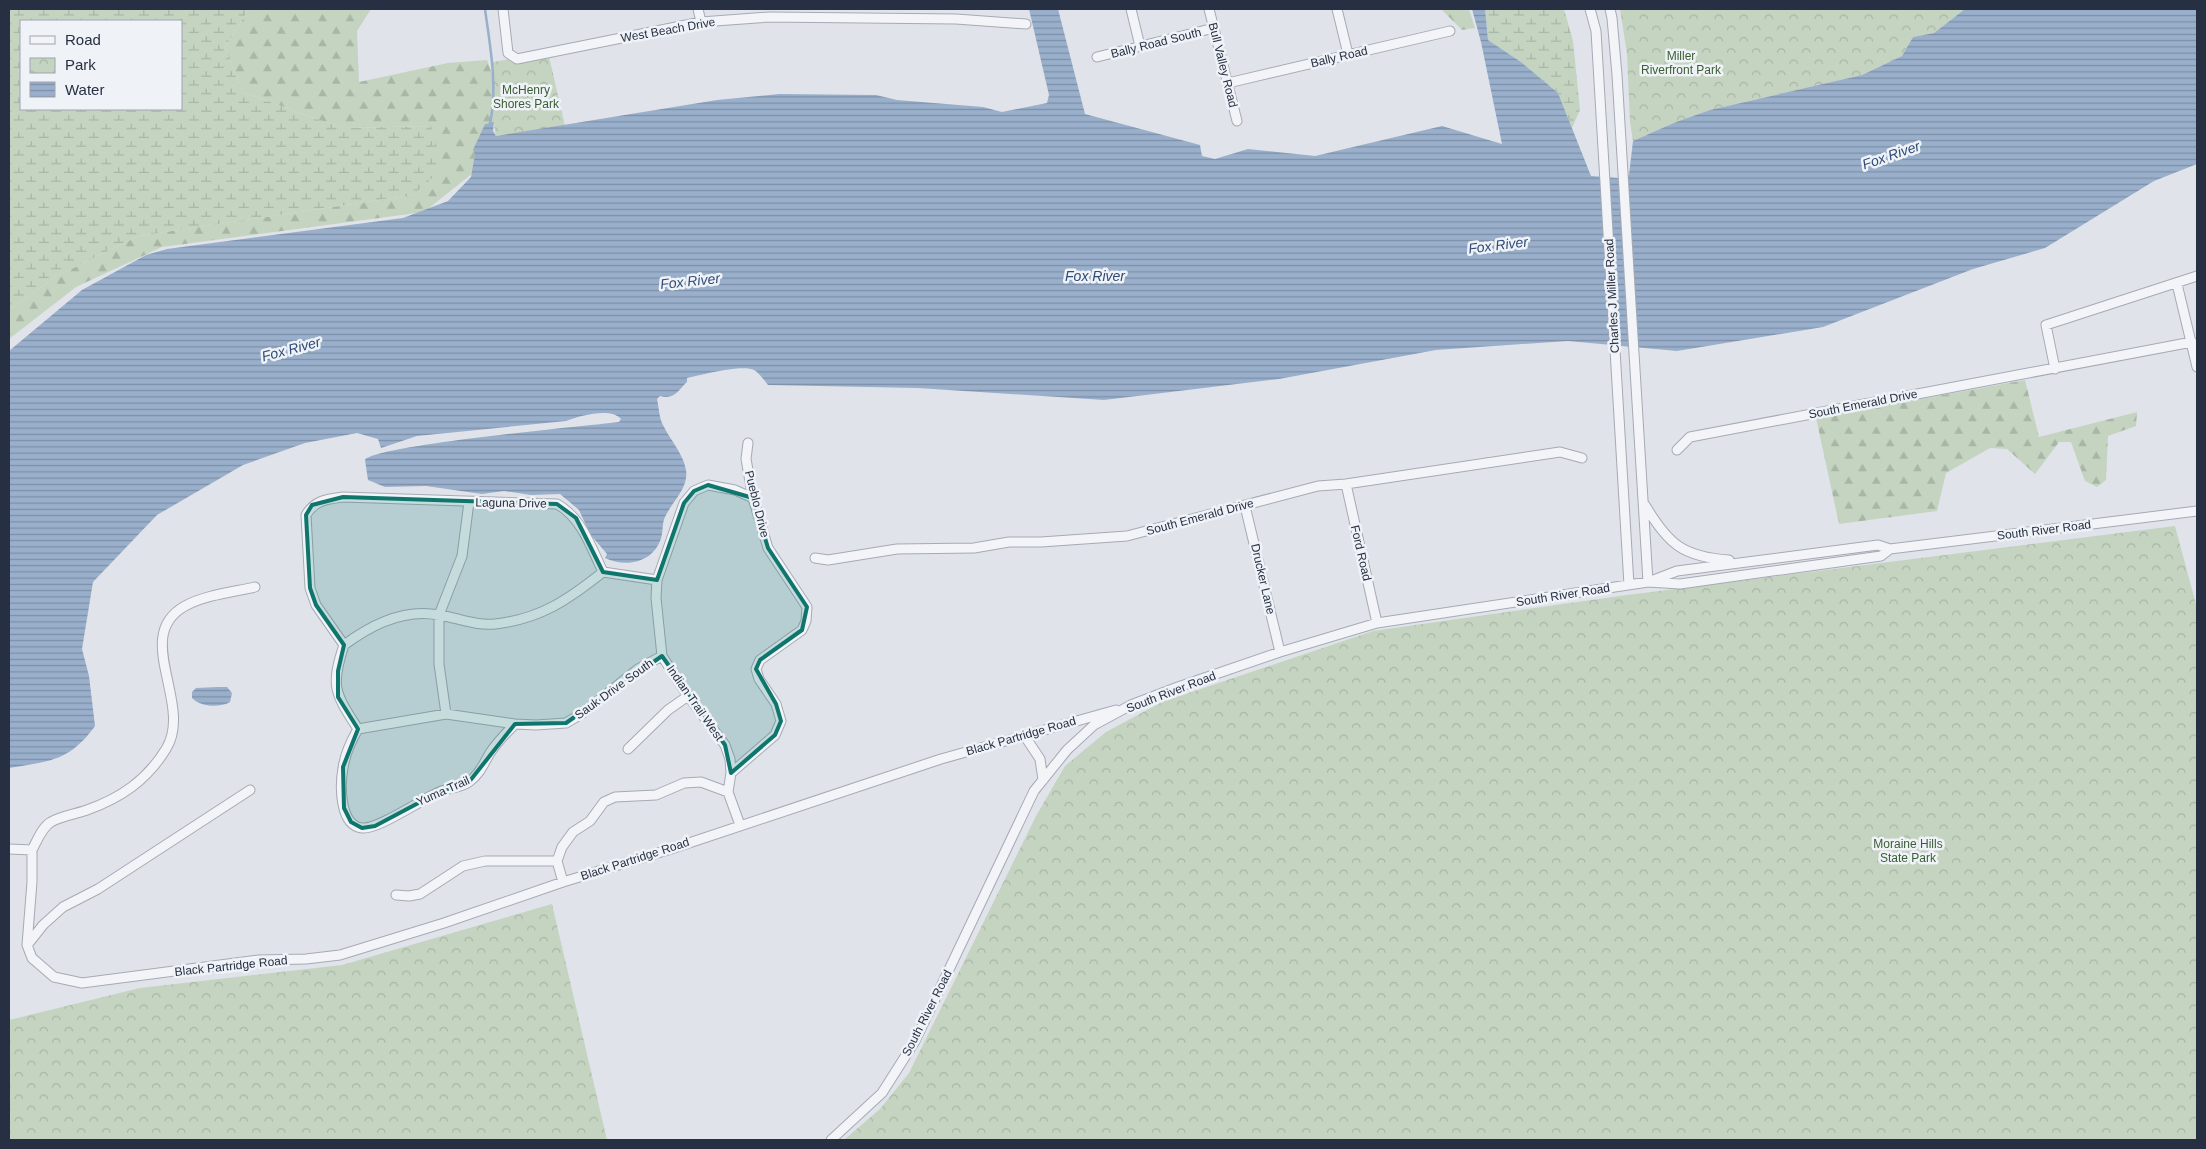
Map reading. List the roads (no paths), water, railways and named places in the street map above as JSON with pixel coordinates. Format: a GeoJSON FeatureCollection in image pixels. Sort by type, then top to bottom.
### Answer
{"type":"FeatureCollection","features":[{"type":"Feature","properties":{"kind":"street","name":"West Beach Drive"},"geometry":{"type":"LineString","coordinates":[[502,9],[508,53],[517,59],[701,22],[769,17],[829,13],[1026,24]]}},
{"type":"Feature","properties":{"kind":"street"},"geometry":{"type":"LineString","coordinates":[[698,9],[701,22]]}},
{"type":"Feature","properties":{"kind":"street"},"geometry":{"type":"LineString","coordinates":[[955,9],[956,19]]}},
{"type":"Feature","properties":{"kind":"street"},"geometry":{"type":"LineString","coordinates":[[1131,9],[1140,46]]}},
{"type":"Feature","properties":{"kind":"street","name":"Bull Valley Road"},"geometry":{"type":"LineString","coordinates":[[1209,9],[1237,121]]}},
{"type":"Feature","properties":{"kind":"street"},"geometry":{"type":"LineString","coordinates":[[1337,9],[1348,54]]}},
{"type":"Feature","properties":{"kind":"street","name":"Charles J Miller Road"},"geometry":{"type":"LineString","coordinates":[[1590,9],[1596,31],[1629,585]]}},
{"type":"Feature","properties":{"kind":"street","name":"Charles J Miller Road"},"geometry":{"type":"LineString","coordinates":[[1610,9],[1614,37],[1648,582]]}},
{"type":"Feature","properties":{"kind":"street","name":"Bally Road South"},"geometry":{"type":"LineString","coordinates":[[1097,57],[1214,28]]}},
{"type":"Feature","properties":{"kind":"street","name":"Bally Road"},"geometry":{"type":"LineString","coordinates":[[1228,83],[1450,31]]}},
{"type":"Feature","properties":{"kind":"street"},"geometry":{"type":"LineString","coordinates":[[2055,369],[2046,325],[2197,276]]}},
{"type":"Feature","properties":{"kind":"street"},"geometry":{"type":"LineString","coordinates":[[2177,284],[2197,367]]}},
{"type":"Feature","properties":{"kind":"street","name":"South Emerald Drive"},"geometry":{"type":"LineString","coordinates":[[1677,450],[1690,436],[2192,342]]}},
{"type":"Feature","properties":{"kind":"street","name":"Pueblo Drive"},"geometry":{"type":"LineString","coordinates":[[731,773],[775,735],[781,721],[776,704],[759,679],[756,669],[760,660],[802,630],[807,614],[807,607],[797,590],[768,548],[753,498],[746,459],[748,442]]}},
{"type":"Feature","properties":{"kind":"street","name":"South Emerald Drive"},"geometry":{"type":"LineString","coordinates":[[815,558],[828,560],[897,549],[974,548],[1009,542],[1041,542],[1127,536],[1318,486],[1346,484],[1560,452],[1582,458]]}},
{"type":"Feature","properties":{"kind":"street","name":"Ford Road"},"geometry":{"type":"LineString","coordinates":[[1346,484],[1377,623]]}},
{"type":"Feature","properties":{"kind":"street"},"geometry":{"type":"LineString","coordinates":[[358,729],[338,697],[338,671],[344,645],[375,625],[406,614],[439,615],[477,624],[495,624],[523,618],[553,608],[569,599],[603,572],[657,580],[684,503],[694,491],[708,485],[734,490],[753,498]]}},
{"type":"Feature","properties":{"kind":"street","name":"Laguna Drive"},"geometry":{"type":"LineString","coordinates":[[344,645],[316,605],[310,588],[306,515],[312,505],[326,499],[343,497],[557,504],[568,510],[576,518],[603,572]]}},
{"type":"Feature","properties":{"kind":"street"},"geometry":{"type":"LineString","coordinates":[[446,714],[439,664],[439,615],[462,556],[469,502]]}},
{"type":"Feature","properties":{"kind":"street"},"geometry":{"type":"LineString","coordinates":[[1644,503],[1658,528],[1682,550],[1710,559],[1749,562]]}},
{"type":"Feature","properties":{"kind":"street","name":"Drucker Lane"},"geometry":{"type":"LineString","coordinates":[[1245,506],[1280,652]]}},
{"type":"Feature","properties":{"kind":"street","name":"South River Road"},"geometry":{"type":"LineString","coordinates":[[831,1140],[882,1093],[916,1041],[1034,790],[1067,750],[1094,726],[1131,705],[1280,652],[1377,623],[1648,582],[1677,571],[1878,545],[1890,549],[2197,511]]}},
{"type":"Feature","properties":{"kind":"street","name":"South River Road"},"geometry":{"type":"LineString","coordinates":[[1648,582],[1680,584],[1881,556],[1890,549]]}},
{"type":"Feature","properties":{"kind":"street","name":"Indian Trail West"},"geometry":{"type":"LineString","coordinates":[[657,580],[656,598],[662,656],[688,696],[725,745],[730,759],[731,773],[728,792],[740,825]]}},
{"type":"Feature","properties":{"kind":"street"},"geometry":{"type":"LineString","coordinates":[[28,945],[32,850],[41,833],[50,822],[117,798],[143,778],[158,762],[169,743],[174,727],[173,705],[162,653],[162,634],[167,621],[185,606],[199,600],[255,587]]}},
{"type":"Feature","properties":{"kind":"street","name":"Sauk Drive South"},"geometry":{"type":"LineString","coordinates":[[358,729],[446,714],[515,724],[566,723],[583,714],[638,669],[662,656]]}},
{"type":"Feature","properties":{"kind":"street"},"geometry":{"type":"LineString","coordinates":[[628,749],[668,710],[688,696]]}},
{"type":"Feature","properties":{"kind":"street","name":"Black Partridge Road"},"geometry":{"type":"LineString","coordinates":[[28,945],[32,958],[54,977],[82,983],[259,960],[306,959],[340,955],[444,923],[563,882],[941,759],[1131,705]]}},
{"type":"Feature","properties":{"kind":"street","name":"Yuma Trail"},"geometry":{"type":"LineString","coordinates":[[358,729],[351,741],[343,767],[342,788],[344,808],[351,822],[362,828],[376,826],[434,794],[470,782],[502,738],[515,724]]}},
{"type":"Feature","properties":{"kind":"street"},"geometry":{"type":"LineString","coordinates":[[1024,735],[1040,759],[1043,780]]}},
{"type":"Feature","properties":{"kind":"street"},"geometry":{"type":"LineString","coordinates":[[563,882],[557,861],[562,847],[573,832],[590,820],[604,802],[615,797],[656,794],[684,783],[701,782],[728,792]]}},
{"type":"Feature","properties":{"kind":"street"},"geometry":{"type":"LineString","coordinates":[[28,945],[43,925],[64,907],[98,889],[250,790]]}},
{"type":"Feature","properties":{"kind":"street"},"geometry":{"type":"LineString","coordinates":[[9,848],[32,850]]}},
{"type":"Feature","properties":{"kind":"street"},"geometry":{"type":"LineString","coordinates":[[396,895],[409,896],[420,894],[463,866],[484,862],[557,861]]}},
{"type":"Feature","properties":{"kind":"water","name":"Fox River"},"geometry":{"type":"Polygon","coordinates":[[[1029,9],[1058,9],[1085,114],[1200,145],[1202,156],[1215,159],[1248,149],[1315,156],[1442,126],[1502,144],[1481,42],[1472,9],[1485,9],[1488,40],[1521,62],[1558,93],[1591,176],[1619,178],[1629,175],[1633,141],[1676,122],[1710,110],[1862,75],[1902,56],[1913,37],[1934,33],[1965,9],[2197,9],[2197,164],[2154,181],[2045,248],[1973,269],[1823,327],[1677,351],[1568,341],[1436,350],[1279,379],[1104,400],[918,388],[768,385],[756,371],[748,368],[687,378],[687,382],[676,394],[669,397],[660,396],[657,399],[662,422],[684,464],[686,470],[685,482],[680,494],[664,518],[661,538],[656,549],[644,559],[636,562],[612,561],[605,558],[607,554],[590,534],[579,510],[560,494],[531,495],[504,491],[482,494],[426,486],[385,487],[368,480],[365,460],[377,454],[441,442],[619,422],[621,419],[616,415],[603,413],[566,421],[417,436],[381,448],[378,439],[357,433],[305,443],[243,465],[157,515],[93,582],[82,649],[89,676],[95,726],[76,747],[57,758],[9,768],[9,351],[82,290],[146,255],[167,249],[403,218],[448,201],[471,177],[475,154],[473,150],[485,124],[494,122],[493,131],[496,136],[717,100],[779,94],[876,95],[897,100],[983,107],[1002,112],[1047,103],[1049,95],[1029,9]]]}},
{"type":"Feature","properties":{"kind":"water"},"geometry":{"type":"Polygon","coordinates":[[[227,687],[232,693],[230,702],[226,704],[210,706],[192,698],[192,692],[196,688],[227,687]]]}},
{"type":"Feature","properties":{"kind":"waterway"},"geometry":{"type":"LineString","coordinates":[[485,9],[493,81],[490,124]]}},
{"type":"Feature","properties":{"kind":"park label","name":"Miller Riverfront Park"},"geometry":{"type":"Point","coordinates":[1681,63]}},
{"type":"Feature","properties":{"kind":"park label","name":"McHenry Shores Park"},"geometry":{"type":"Point","coordinates":[526,97]}},
{"type":"Feature","properties":{"kind":"park label","name":"Moraine Hills State Park"},"geometry":{"type":"Point","coordinates":[1908,851]}}]}
